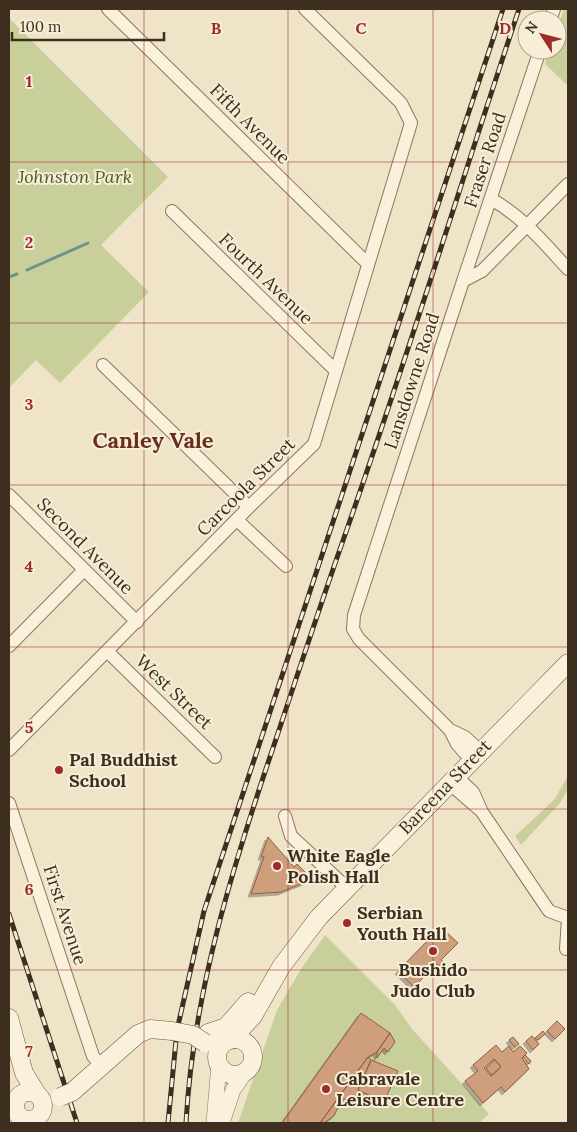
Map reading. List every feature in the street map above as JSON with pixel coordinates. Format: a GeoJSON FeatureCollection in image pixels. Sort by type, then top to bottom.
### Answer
{"type":"FeatureCollection","features":[{"type":"Feature","properties":{"kind":"main road","name":"Bareena Street"},"geometry":{"type":"LineString","coordinates":[[229,1040],[256,1012],[281,967],[316,921],[346,887],[568,662]]}},
{"type":"Feature","properties":{"kind":"main road"},"geometry":{"type":"LineString","coordinates":[[196,1035],[223,1028],[236,1018],[275,962],[316,921]]}},
{"type":"Feature","properties":{"kind":"main road","name":"Bareena Street"},"geometry":{"type":"LineString","coordinates":[[252,1052],[251,1032],[256,1012]]}},
{"type":"Feature","properties":{"kind":"main road"},"geometry":{"type":"LineString","coordinates":[[9,1018],[27,1080],[33,1110],[101,1079],[112,1056]]}},
{"type":"Feature","properties":{"kind":"main road"},"geometry":{"type":"LineString","coordinates":[[66,1095],[112,1056],[154,1036],[196,1035],[242,1041],[248,1045],[252,1052],[252,1060],[247,1070],[240,1074],[229,1074],[196,1035]]}},
{"type":"Feature","properties":{"kind":"main road"},"geometry":{"type":"LineString","coordinates":[[218,1062],[219,1049],[229,1040]]}},
{"type":"Feature","properties":{"kind":"street","name":"Fifth Avenue"},"geometry":{"type":"LineString","coordinates":[[108,9],[368,264]]}},
{"type":"Feature","properties":{"kind":"street","name":"Carcoola Street"},"geometry":{"type":"LineString","coordinates":[[9,750],[108,652],[249,507],[314,444],[411,123],[400,103],[305,9]]}},
{"type":"Feature","properties":{"kind":"street","name":"Fraser Road"},"geometry":{"type":"LineString","coordinates":[[463,281],[537,60]]}},
{"type":"Feature","properties":{"kind":"street"},"geometry":{"type":"LineString","coordinates":[[463,281],[482,272],[568,184]]}},
{"type":"Feature","properties":{"kind":"street"},"geometry":{"type":"LineString","coordinates":[[491,199],[508,208],[568,269]]}},
{"type":"Feature","properties":{"kind":"street","name":"Fourth Avenue"},"geometry":{"type":"LineString","coordinates":[[172,211],[336,371]]}},
{"type":"Feature","properties":{"kind":"street","name":"Lansdowne Road"},"geometry":{"type":"LineString","coordinates":[[463,281],[354,615],[353,629],[359,639],[450,730],[457,744],[475,755]]}},
{"type":"Feature","properties":{"kind":"street"},"geometry":{"type":"LineString","coordinates":[[103,365],[249,507]]}},
{"type":"Feature","properties":{"kind":"street","name":"Second Avenue"},"geometry":{"type":"LineString","coordinates":[[9,495],[137,622]]}},
{"type":"Feature","properties":{"kind":"street"},"geometry":{"type":"LineString","coordinates":[[237,520],[286,566]]}},
{"type":"Feature","properties":{"kind":"street"},"geometry":{"type":"LineString","coordinates":[[9,646],[84,570]]}},
{"type":"Feature","properties":{"kind":"street","name":"West Street"},"geometry":{"type":"LineString","coordinates":[[108,652],[215,757]]}},
{"type":"Feature","properties":{"kind":"street"},"geometry":{"type":"LineString","coordinates":[[453,780],[482,812],[549,911],[568,918],[566,950]]}},
{"type":"Feature","properties":{"kind":"street","name":"First Avenue"},"geometry":{"type":"LineString","coordinates":[[9,803],[93,1056],[112,1056]]}},
{"type":"Feature","properties":{"kind":"street"},"geometry":{"type":"LineString","coordinates":[[285,816],[291,836],[346,887]]}},
{"type":"Feature","properties":{"kind":"street"},"geometry":{"type":"LineString","coordinates":[[89,1086],[112,1056]]}},
{"type":"Feature","properties":{"kind":"street"},"geometry":{"type":"LineString","coordinates":[[214,1123],[218,1062]]}},
{"type":"Feature","properties":{"kind":"street"},"geometry":{"type":"LineString","coordinates":[[222,1123],[233,1090],[247,1070]]}},
{"type":"Feature","properties":{"kind":"green space"},"geometry":{"type":"Polygon","coordinates":[[[568,9],[568,86],[545,64],[546,60],[567,60],[567,10],[564,10],[568,9]]]}},
{"type":"Feature","properties":{"kind":"green space","name":"Johnston Park"},"geometry":{"type":"Polygon","coordinates":[[[9,18],[168,177],[101,245],[149,292],[60,383],[36,360],[9,388],[9,18]]]}},
{"type":"Feature","properties":{"kind":"green space"},"geometry":{"type":"Polygon","coordinates":[[[568,776],[568,790],[560,803],[521,845],[515,836],[554,800],[568,776]]]}},
{"type":"Feature","properties":{"kind":"green space"},"geometry":{"type":"Polygon","coordinates":[[[325,935],[394,1004],[413,1030],[489,1114],[479,1123],[238,1123],[277,1010],[301,969],[325,935]]]}},
{"type":"Feature","properties":{"kind":"building","name":"White Eagle Polish Hall"},"geometry":{"type":"Polygon","coordinates":[[[268,837],[294,867],[297,864],[310,877],[308,881],[281,892],[251,894],[264,857],[261,857],[268,837]]]}},
{"type":"Feature","properties":{"kind":"building","name":"Bushido Judo Club"},"geometry":{"type":"Polygon","coordinates":[[[441,927],[458,943],[441,960],[445,963],[441,967],[437,964],[414,987],[398,971],[441,927]]]}},
{"type":"Feature","properties":{"kind":"building","name":"Cabravale Leisure Centre"},"geometry":{"type":"Polygon","coordinates":[[[361,1013],[390,1033],[377,1052],[368,1057],[320,1123],[282,1123],[361,1013]]]}},
{"type":"Feature","properties":{"kind":"building"},"geometry":{"type":"Polygon","coordinates":[[[557,1021],[565,1029],[555,1039],[547,1031],[557,1021]]]}},
{"type":"Feature","properties":{"kind":"building"},"geometry":{"type":"Polygon","coordinates":[[[543,1031],[545,1034],[538,1040],[535,1038],[543,1031]]]}},
{"type":"Feature","properties":{"kind":"building"},"geometry":{"type":"Polygon","coordinates":[[[390,1033],[395,1042],[388,1052],[384,1048],[377,1058],[377,1052],[390,1033]]]}},
{"type":"Feature","properties":{"kind":"building"},"geometry":{"type":"Polygon","coordinates":[[[532,1036],[539,1044],[533,1050],[526,1041],[532,1036]]]}},
{"type":"Feature","properties":{"kind":"building"},"geometry":{"type":"Polygon","coordinates":[[[513,1037],[519,1044],[515,1047],[509,1040],[513,1037]]]}},
{"type":"Feature","properties":{"kind":"building"},"geometry":{"type":"Polygon","coordinates":[[[496,1045],[502,1052],[509,1046],[513,1052],[520,1046],[527,1053],[522,1058],[529,1069],[505,1092],[501,1087],[483,1103],[465,1081],[478,1071],[473,1065],[496,1045]],[[494,1059],[484,1068],[491,1076],[501,1067],[494,1059]]]}},
{"type":"Feature","properties":{"kind":"building"},"geometry":{"type":"Polygon","coordinates":[[[525,1055],[531,1061],[529,1064],[523,1057],[525,1055]]]}},
{"type":"Feature","properties":{"kind":"building"},"geometry":{"type":"Polygon","coordinates":[[[368,1057],[371,1060],[358,1090],[368,1095],[357,1100],[356,1103],[348,1098],[341,1101],[334,1116],[324,1123],[320,1123],[368,1057]]]}},
{"type":"Feature","properties":{"kind":"building"},"geometry":{"type":"Polygon","coordinates":[[[371,1060],[398,1071],[384,1102],[358,1090],[371,1060]]]}},
{"type":"Feature","properties":{"kind":"building"},"geometry":{"type":"Polygon","coordinates":[[[495,1060],[501,1067],[492,1075],[486,1068],[495,1060]]]}},
{"type":"Feature","properties":{"kind":"waterway"},"geometry":{"type":"LineString","coordinates":[[27,270],[88,243]]}},
{"type":"Feature","properties":{"kind":"waterway"},"geometry":{"type":"LineString","coordinates":[[9,277],[17,274]]}},
{"type":"Feature","properties":{"kind":"railway"},"geometry":{"type":"LineString","coordinates":[[168,1123],[177,1030],[204,911],[503,9]]}},
{"type":"Feature","properties":{"kind":"railway"},"geometry":{"type":"LineString","coordinates":[[186,1123],[197,1027],[206,980],[229,886],[309,640],[391,401],[519,9]]}},
{"type":"Feature","properties":{"kind":"railway"},"geometry":{"type":"LineString","coordinates":[[9,914],[77,1123]]}},
{"type":"Feature","properties":{"kind":"place","name":"Pal Buddhist School"},"geometry":{"type":"Point","coordinates":[59,770]}},
{"type":"Feature","properties":{"kind":"place","name":"White Eagle Polish Hall"},"geometry":{"type":"Point","coordinates":[277,866]}},
{"type":"Feature","properties":{"kind":"place","name":"Serbian Youth Hall"},"geometry":{"type":"Point","coordinates":[347,923]}},
{"type":"Feature","properties":{"kind":"place","name":"Bushido Judo Club"},"geometry":{"type":"Point","coordinates":[433,951]}},
{"type":"Feature","properties":{"kind":"place","name":"Cabravale Leisure Centre"},"geometry":{"type":"Point","coordinates":[326,1089]}},
{"type":"Feature","properties":{"kind":"district","name":"Canley Vale"},"geometry":{"type":"Point","coordinates":[153,440]}}]}
